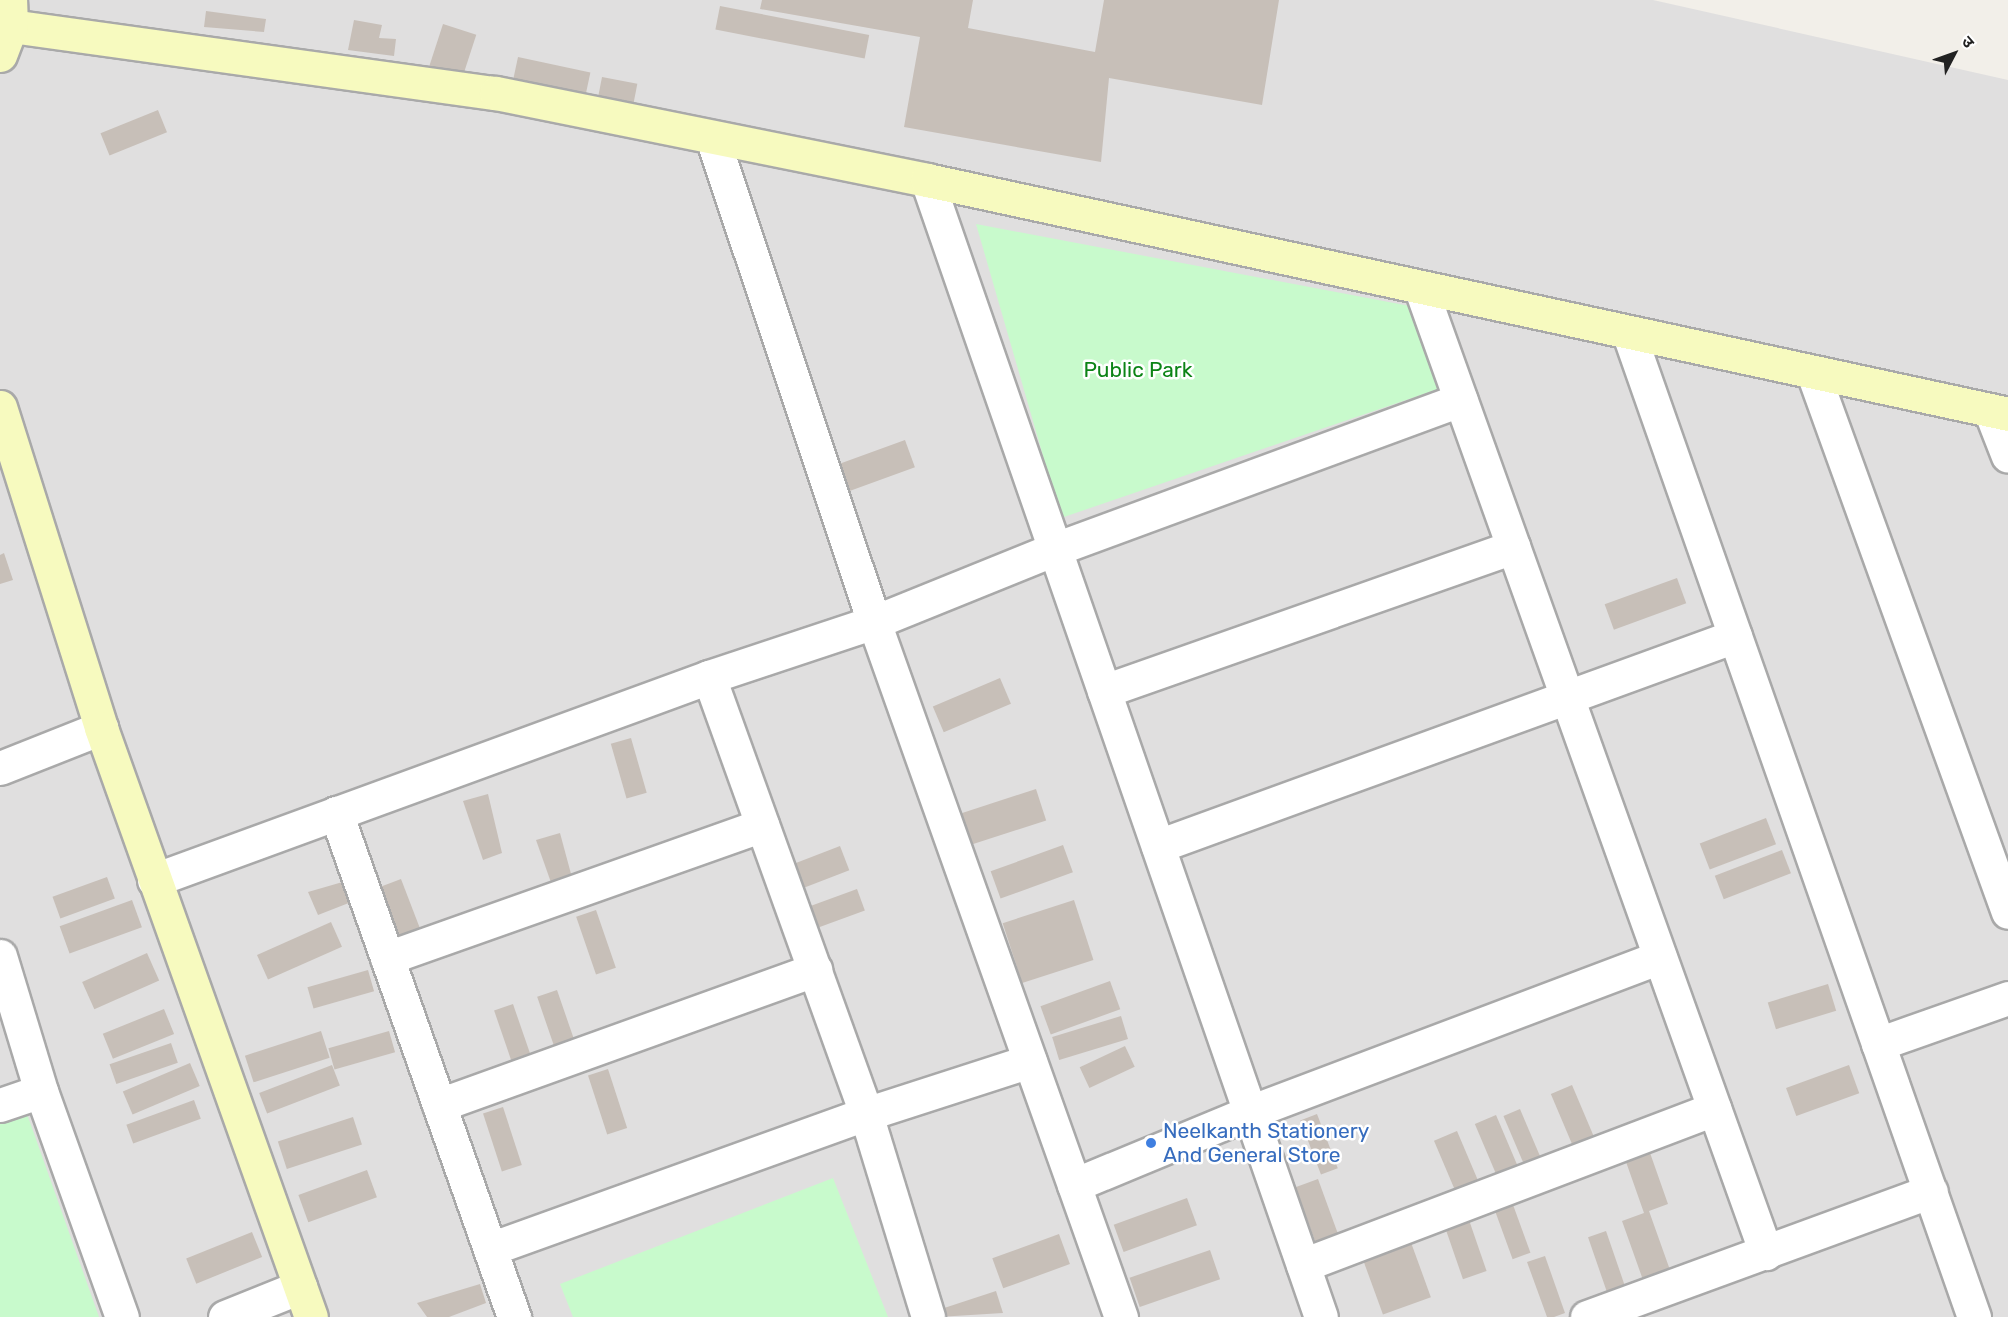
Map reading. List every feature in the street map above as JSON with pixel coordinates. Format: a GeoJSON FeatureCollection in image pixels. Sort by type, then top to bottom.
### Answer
{"type":"FeatureCollection","features":[{"type":"Feature","properties":{"kind":"street"},"geometry":{"type":"LineString","coordinates":[[7,27],[496,93],[713,140],[927,180],[1421,289],[1999,412],[2008,456]]}},
{"type":"Feature","properties":{"kind":"street"},"geometry":{"type":"LineString","coordinates":[[713,140],[874,622],[1122,1317]]}},
{"type":"Feature","properties":{"kind":"street"},"geometry":{"type":"LineString","coordinates":[[927,180],[1321,1317]]}},
{"type":"Feature","properties":{"kind":"street"},"geometry":{"type":"LineString","coordinates":[[1421,289],[1766,1253]]}},
{"type":"Feature","properties":{"kind":"street"},"geometry":{"type":"LineString","coordinates":[[1629,334],[1974,1317]]}},
{"type":"Feature","properties":{"kind":"street"},"geometry":{"type":"LineString","coordinates":[[1813,373],[2008,912]]}},
{"type":"Feature","properties":{"kind":"street"},"geometry":{"type":"LineString","coordinates":[[154,880],[709,677],[874,622],[1055,549],[1461,400]]}},
{"type":"Feature","properties":{"kind":"street"},"geometry":{"type":"LineString","coordinates":[[0,407],[101,729],[311,1317]]}},
{"type":"Feature","properties":{"kind":"street"},"geometry":{"type":"LineString","coordinates":[[1104,691],[1513,547]]}},
{"type":"Feature","properties":{"kind":"street"},"geometry":{"type":"LineString","coordinates":[[1158,846],[1735,636]]}},
{"type":"Feature","properties":{"kind":"street"},"geometry":{"type":"LineString","coordinates":[[709,677],[867,1114],[928,1317]]}},
{"type":"Feature","properties":{"kind":"street"},"geometry":{"type":"LineString","coordinates":[[0,768],[101,729]]}},
{"type":"Feature","properties":{"kind":"street"},"geometry":{"type":"LineString","coordinates":[[336,813],[514,1317]]}},
{"type":"Feature","properties":{"kind":"street"},"geometry":{"type":"LineString","coordinates":[[387,958],[762,825]]}},
{"type":"Feature","properties":{"kind":"street"},"geometry":{"type":"LineString","coordinates":[[0,956],[41,1091],[122,1317]]}},
{"type":"Feature","properties":{"kind":"street"},"geometry":{"type":"LineString","coordinates":[[1074,1185],[1250,1112],[1660,957]]}},
{"type":"Feature","properties":{"kind":"street"},"geometry":{"type":"LineString","coordinates":[[439,1105],[815,970]]}},
{"type":"Feature","properties":{"kind":"street"},"geometry":{"type":"LineString","coordinates":[[1878,1044],[2008,998]]}},
{"type":"Feature","properties":{"kind":"street"},"geometry":{"type":"LineString","coordinates":[[490,1249],[867,1114],[1030,1061]]}},
{"type":"Feature","properties":{"kind":"street"},"geometry":{"type":"LineString","coordinates":[[0,1105],[41,1091]]}},
{"type":"Feature","properties":{"kind":"street"},"geometry":{"type":"LineString","coordinates":[[1303,1265],[1714,1109]]}},
{"type":"Feature","properties":{"kind":"street"},"geometry":{"type":"LineString","coordinates":[[1587,1317],[1930,1191]]}},
{"type":"Feature","properties":{"kind":"street"},"geometry":{"type":"LineString","coordinates":[[225,1317],[300,1287]]}},
{"type":"Feature","properties":{"kind":"shaded area"},"geometry":{"type":"Polygon","coordinates":[[[0,0],[1653,0],[2008,80],[2008,1317],[0,1317],[0,0]]]}},
{"type":"Feature","properties":{"kind":"green space","name":"Public Park"},"geometry":{"type":"Polygon","coordinates":[[[976,224],[1415,307],[1450,385],[1061,518],[976,224]]]}},
{"type":"Feature","properties":{"kind":"green space"},"geometry":{"type":"Polygon","coordinates":[[[26,1111],[99,1317],[0,1317],[0,1120],[26,1111]]]}},
{"type":"Feature","properties":{"kind":"green space"},"geometry":{"type":"Polygon","coordinates":[[[833,1178],[888,1317],[573,1317],[560,1284],[833,1178]]]}},
{"type":"Feature","properties":{"kind":"building"},"geometry":{"type":"Polygon","coordinates":[[[762,0],[973,0],[968,28],[1095,52],[1104,0],[1279,0],[1262,105],[1109,78],[1101,162],[904,127],[920,37],[760,9],[762,0]]]}},
{"type":"Feature","properties":{"kind":"building"},"geometry":{"type":"Polygon","coordinates":[[[720,6],[869,35],[865,59],[715,30],[720,6]]]}},
{"type":"Feature","properties":{"kind":"building"},"geometry":{"type":"Polygon","coordinates":[[[206,11],[266,19],[264,32],[204,27],[206,11]]]}},
{"type":"Feature","properties":{"kind":"building"},"geometry":{"type":"Polygon","coordinates":[[[354,20],[382,25],[379,38],[396,39],[394,56],[348,50],[354,20]]]}},
{"type":"Feature","properties":{"kind":"building"},"geometry":{"type":"Polygon","coordinates":[[[443,24],[476,35],[462,78],[429,67],[443,24]]]}},
{"type":"Feature","properties":{"kind":"building"},"geometry":{"type":"Polygon","coordinates":[[[518,57],[590,72],[584,103],[512,87],[518,57]]]}},
{"type":"Feature","properties":{"kind":"building"},"geometry":{"type":"Polygon","coordinates":[[[602,77],[637,84],[634,104],[598,97],[602,77]]]}},
{"type":"Feature","properties":{"kind":"building"},"geometry":{"type":"Polygon","coordinates":[[[158,110],[167,132],[110,155],[101,133],[158,110]]]}},
{"type":"Feature","properties":{"kind":"building"},"geometry":{"type":"Polygon","coordinates":[[[905,440],[915,467],[841,494],[831,467],[905,440]]]}},
{"type":"Feature","properties":{"kind":"building"},"geometry":{"type":"Polygon","coordinates":[[[4,553],[13,580],[0,584],[0,555],[4,553]]]}},
{"type":"Feature","properties":{"kind":"building"},"geometry":{"type":"Polygon","coordinates":[[[1677,578],[1686,603],[1614,630],[1605,604],[1677,578]]]}},
{"type":"Feature","properties":{"kind":"building"},"geometry":{"type":"Polygon","coordinates":[[[1000,678],[1011,704],[944,732],[933,707],[1000,678]]]}},
{"type":"Feature","properties":{"kind":"building"},"geometry":{"type":"Polygon","coordinates":[[[631,738],[647,793],[627,799],[611,744],[631,738]]]}},
{"type":"Feature","properties":{"kind":"building"},"geometry":{"type":"Polygon","coordinates":[[[1036,789],[1046,820],[970,845],[960,814],[1036,789]]]}},
{"type":"Feature","properties":{"kind":"building"},"geometry":{"type":"Polygon","coordinates":[[[488,794],[502,853],[483,860],[463,801],[488,794]]]}},
{"type":"Feature","properties":{"kind":"building"},"geometry":{"type":"Polygon","coordinates":[[[1766,818],[1776,844],[1710,870],[1700,843],[1766,818]]]}},
{"type":"Feature","properties":{"kind":"building"},"geometry":{"type":"Polygon","coordinates":[[[560,833],[574,885],[554,891],[536,840],[560,833]]]}},
{"type":"Feature","properties":{"kind":"building"},"geometry":{"type":"Polygon","coordinates":[[[1063,845],[1073,872],[1001,899],[991,871],[1063,845]]]}},
{"type":"Feature","properties":{"kind":"building"},"geometry":{"type":"Polygon","coordinates":[[[840,846],[849,870],[794,891],[785,867],[840,846]]]}},
{"type":"Feature","properties":{"kind":"building"},"geometry":{"type":"Polygon","coordinates":[[[1782,850],[1791,873],[1724,899],[1715,876],[1782,850]]]}},
{"type":"Feature","properties":{"kind":"building"},"geometry":{"type":"Polygon","coordinates":[[[107,877],[115,899],[60,918],[52,897],[107,877]]]}},
{"type":"Feature","properties":{"kind":"building"},"geometry":{"type":"Polygon","coordinates":[[[353,879],[359,899],[318,915],[308,892],[353,879]]]}},
{"type":"Feature","properties":{"kind":"building"},"geometry":{"type":"Polygon","coordinates":[[[401,879],[423,935],[394,946],[372,890],[401,879]]]}},
{"type":"Feature","properties":{"kind":"building"},"geometry":{"type":"Polygon","coordinates":[[[857,889],[865,911],[805,933],[797,911],[857,889]]]}},
{"type":"Feature","properties":{"kind":"building"},"geometry":{"type":"Polygon","coordinates":[[[132,900],[142,927],[70,954],[60,926],[132,900]]]}},
{"type":"Feature","properties":{"kind":"building"},"geometry":{"type":"Polygon","coordinates":[[[1074,900],[1093,960],[1022,983],[1003,923],[1074,900]]]}},
{"type":"Feature","properties":{"kind":"building"},"geometry":{"type":"Polygon","coordinates":[[[596,910],[616,968],[596,975],[576,917],[596,910]]]}},
{"type":"Feature","properties":{"kind":"building"},"geometry":{"type":"Polygon","coordinates":[[[331,922],[342,947],[268,980],[257,955],[331,922]]]}},
{"type":"Feature","properties":{"kind":"building"},"geometry":{"type":"Polygon","coordinates":[[[147,953],[159,980],[94,1009],[82,982],[147,953]]]}},
{"type":"Feature","properties":{"kind":"building"},"geometry":{"type":"Polygon","coordinates":[[[368,970],[374,991],[314,1009],[307,987],[368,970]]]}},
{"type":"Feature","properties":{"kind":"building"},"geometry":{"type":"Polygon","coordinates":[[[1110,981],[1120,1009],[1051,1035],[1040,1006],[1110,981]]]}},
{"type":"Feature","properties":{"kind":"building"},"geometry":{"type":"Polygon","coordinates":[[[1828,984],[1836,1011],[1776,1029],[1768,1002],[1828,984]]]}},
{"type":"Feature","properties":{"kind":"building"},"geometry":{"type":"Polygon","coordinates":[[[557,990],[577,1049],[557,1055],[537,997],[557,990]]]}},
{"type":"Feature","properties":{"kind":"building"},"geometry":{"type":"Polygon","coordinates":[[[513,1004],[533,1063],[514,1069],[494,1011],[513,1004]]]}},
{"type":"Feature","properties":{"kind":"building"},"geometry":{"type":"Polygon","coordinates":[[[164,1009],[174,1034],[113,1059],[103,1034],[164,1009]]]}},
{"type":"Feature","properties":{"kind":"building"},"geometry":{"type":"Polygon","coordinates":[[[1121,1016],[1128,1039],[1059,1060],[1052,1037],[1121,1016]]]}},
{"type":"Feature","properties":{"kind":"building"},"geometry":{"type":"Polygon","coordinates":[[[321,1031],[330,1058],[254,1082],[245,1056],[321,1031]]]}},
{"type":"Feature","properties":{"kind":"building"},"geometry":{"type":"Polygon","coordinates":[[[389,1031],[395,1052],[335,1070],[328,1048],[389,1031]]]}},
{"type":"Feature","properties":{"kind":"building"},"geometry":{"type":"Polygon","coordinates":[[[171,1043],[178,1063],[116,1084],[110,1064],[171,1043]]]}},
{"type":"Feature","properties":{"kind":"building"},"geometry":{"type":"Polygon","coordinates":[[[1125,1046],[1135,1067],[1089,1088],[1080,1067],[1125,1046]]]}},
{"type":"Feature","properties":{"kind":"building"},"geometry":{"type":"Polygon","coordinates":[[[190,1063],[200,1086],[133,1115],[123,1092],[190,1063]]]}},
{"type":"Feature","properties":{"kind":"building"},"geometry":{"type":"Polygon","coordinates":[[[332,1065],[340,1086],[267,1113],[259,1093],[332,1065]]]}},
{"type":"Feature","properties":{"kind":"building"},"geometry":{"type":"Polygon","coordinates":[[[1849,1065],[1859,1093],[1796,1116],[1786,1088],[1849,1065]]]}},
{"type":"Feature","properties":{"kind":"building"},"geometry":{"type":"Polygon","coordinates":[[[608,1069],[627,1128],[607,1134],[588,1075],[608,1069]]]}},
{"type":"Feature","properties":{"kind":"building"},"geometry":{"type":"Polygon","coordinates":[[[1572,1085],[1596,1141],[1575,1150],[1551,1094],[1572,1085]]]}},
{"type":"Feature","properties":{"kind":"building"},"geometry":{"type":"Polygon","coordinates":[[[194,1100],[201,1119],[133,1143],[126,1125],[194,1100]]]}},
{"type":"Feature","properties":{"kind":"building"},"geometry":{"type":"Polygon","coordinates":[[[503,1107],[522,1165],[502,1172],[483,1113],[503,1107]]]}},
{"type":"Feature","properties":{"kind":"building"},"geometry":{"type":"Polygon","coordinates":[[[1520,1109],[1542,1161],[1525,1168],[1503,1116],[1520,1109]]]}},
{"type":"Feature","properties":{"kind":"building"},"geometry":{"type":"Polygon","coordinates":[[[1317,1114],[1338,1168],[1321,1175],[1300,1120],[1317,1114]]]}},
{"type":"Feature","properties":{"kind":"building"},"geometry":{"type":"Polygon","coordinates":[[[1496,1115],[1521,1173],[1499,1182],[1475,1124],[1496,1115]]]}},
{"type":"Feature","properties":{"kind":"building"},"geometry":{"type":"Polygon","coordinates":[[[353,1117],[362,1145],[287,1169],[278,1141],[353,1117]]]}},
{"type":"Feature","properties":{"kind":"building"},"geometry":{"type":"Polygon","coordinates":[[[1457,1131],[1482,1189],[1459,1199],[1434,1141],[1457,1131]]]}},
{"type":"Feature","properties":{"kind":"building"},"geometry":{"type":"Polygon","coordinates":[[[1649,1150],[1668,1204],[1649,1211],[1670,1270],[1643,1280],[1622,1221],[1644,1213],[1625,1159],[1649,1150]]]}},
{"type":"Feature","properties":{"kind":"building"},"geometry":{"type":"Polygon","coordinates":[[[367,1170],[377,1197],[308,1222],[298,1195],[367,1170]]]}},
{"type":"Feature","properties":{"kind":"building"},"geometry":{"type":"Polygon","coordinates":[[[1318,1179],[1338,1234],[1315,1242],[1295,1187],[1318,1179]]]}},
{"type":"Feature","properties":{"kind":"building"},"geometry":{"type":"Polygon","coordinates":[[[1187,1198],[1197,1225],[1124,1252],[1114,1225],[1187,1198]]]}},
{"type":"Feature","properties":{"kind":"building"},"geometry":{"type":"Polygon","coordinates":[[[1512,1202],[1530,1253],[1513,1259],[1494,1208],[1512,1202]]]}},
{"type":"Feature","properties":{"kind":"building"},"geometry":{"type":"Polygon","coordinates":[[[1469,1220],[1487,1271],[1463,1279],[1445,1228],[1469,1220]]]}},
{"type":"Feature","properties":{"kind":"building"},"geometry":{"type":"Polygon","coordinates":[[[1606,1231],[1625,1285],[1607,1291],[1588,1237],[1606,1231]]]}},
{"type":"Feature","properties":{"kind":"building"},"geometry":{"type":"Polygon","coordinates":[[[252,1232],[262,1257],[196,1284],[186,1259],[252,1232]]]}},
{"type":"Feature","properties":{"kind":"building"},"geometry":{"type":"Polygon","coordinates":[[[1059,1234],[1070,1264],[1003,1288],[992,1258],[1059,1234]]]}},
{"type":"Feature","properties":{"kind":"building"},"geometry":{"type":"Polygon","coordinates":[[[1409,1237],[1431,1297],[1383,1315],[1361,1254],[1409,1237]]]}},
{"type":"Feature","properties":{"kind":"building"},"geometry":{"type":"Polygon","coordinates":[[[1210,1250],[1220,1279],[1140,1307],[1130,1278],[1210,1250]]]}},
{"type":"Feature","properties":{"kind":"building"},"geometry":{"type":"Polygon","coordinates":[[[1545,1256],[1565,1313],[1554,1317],[1547,1317],[1527,1262],[1545,1256]]]}},
{"type":"Feature","properties":{"kind":"building"},"geometry":{"type":"Polygon","coordinates":[[[480,1284],[486,1303],[449,1317],[427,1317],[417,1303],[480,1284]]]}},
{"type":"Feature","properties":{"kind":"building"},"geometry":{"type":"Polygon","coordinates":[[[996,1291],[1003,1313],[938,1317],[935,1311],[996,1291]]]}},
{"type":"Feature","properties":{"kind":"place","name":"Neelkanth Stationery And General Store"},"geometry":{"type":"Point","coordinates":[1151,1143]}}]}
